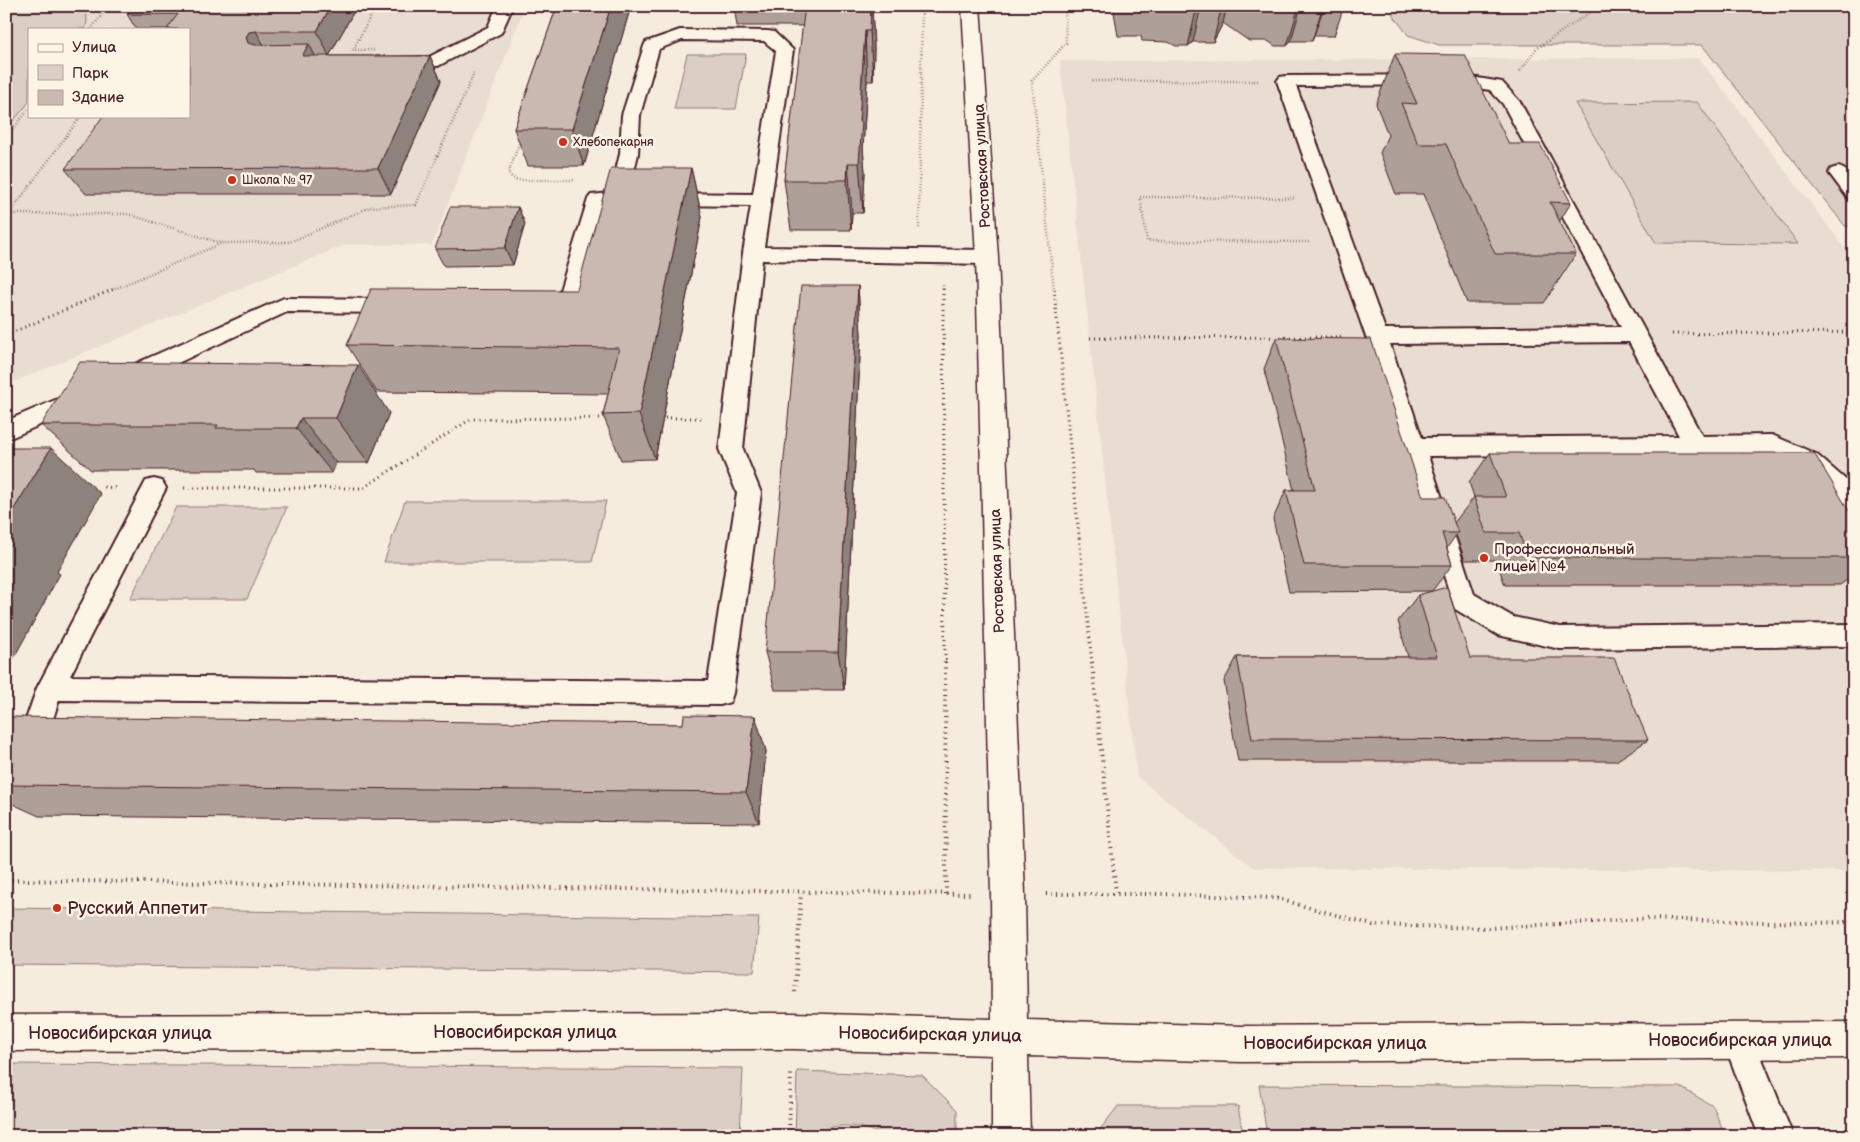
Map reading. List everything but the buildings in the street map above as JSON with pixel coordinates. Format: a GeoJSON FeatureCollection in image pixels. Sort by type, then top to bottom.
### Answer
{"type":"FeatureCollection","features":[{"type":"Feature","properties":{"kind":"street","name":"Ростовская улица"},"geometry":{"type":"LineString","coordinates":[[971,6],[986,257],[1008,894],[1011,1136]]}},
{"type":"Feature","properties":{"kind":"street","name":"Новосибирская улица"},"geometry":{"type":"LineString","coordinates":[[6,1033],[793,1031],[1242,1044],[1854,1040]]}},
{"type":"Feature","properties":{"kind":"lane"},"geometry":{"type":"LineString","coordinates":[[384,62],[432,62],[495,30],[505,6]]}},
{"type":"Feature","properties":{"kind":"lane"},"geometry":{"type":"LineString","coordinates":[[50,688],[720,693],[749,492],[731,449],[760,200],[785,50],[768,36],[680,35],[652,46],[632,115],[629,154],[634,199]]}},
{"type":"Feature","properties":{"kind":"lane"},"geometry":{"type":"LineString","coordinates":[[1696,444],[1511,102],[1496,86],[1459,80],[1286,81],[1377,337],[1464,600],[1507,627],[1560,638],[1854,635]]}},
{"type":"Feature","properties":{"kind":"lane"},"geometry":{"type":"LineString","coordinates":[[1838,173],[1854,193]]}},
{"type":"Feature","properties":{"kind":"lane"},"geometry":{"type":"LineString","coordinates":[[526,307],[565,307],[598,198],[760,200]]}},
{"type":"Feature","properties":{"kind":"lane"},"geometry":{"type":"LineString","coordinates":[[753,253],[986,257]]}},
{"type":"Feature","properties":{"kind":"lane"},"geometry":{"type":"LineString","coordinates":[[6,431],[284,305],[420,306]]}},
{"type":"Feature","properties":{"kind":"lane"},"geometry":{"type":"LineString","coordinates":[[1377,337],[1635,334]]}},
{"type":"Feature","properties":{"kind":"lane"},"geometry":{"type":"LineString","coordinates":[[1414,447],[1772,444],[1808,460],[1854,500]]}},
{"type":"Feature","properties":{"kind":"lane"},"geometry":{"type":"LineString","coordinates":[[6,789],[35,732],[50,688],[154,488]]}},
{"type":"Feature","properties":{"kind":"lane"},"geometry":{"type":"LineString","coordinates":[[1739,1040],[1776,1136]]}},
{"type":"Feature","properties":{"kind":"path"},"geometry":{"type":"LineString","coordinates":[[92,28],[109,6]]}},
{"type":"Feature","properties":{"kind":"path"},"geometry":{"type":"LineString","coordinates":[[922,6],[921,276],[939,280],[944,286],[946,894]]}},
{"type":"Feature","properties":{"kind":"path"},"geometry":{"type":"LineString","coordinates":[[1064,6],[1066,43],[1032,81],[1116,894]]}},
{"type":"Feature","properties":{"kind":"path"},"geometry":{"type":"LineString","coordinates":[[1496,86],[1521,71],[1527,59],[1536,49],[1599,6]]}},
{"type":"Feature","properties":{"kind":"path"},"geometry":{"type":"LineString","coordinates":[[80,118],[9,214],[127,214],[221,244],[290,242],[370,206],[416,204],[476,68]]}},
{"type":"Feature","properties":{"kind":"path"},"geometry":{"type":"LineString","coordinates":[[1092,81],[1286,81]]}},
{"type":"Feature","properties":{"kind":"path"},"geometry":{"type":"LineString","coordinates":[[6,138],[28,110]]}},
{"type":"Feature","properties":{"kind":"path"},"geometry":{"type":"LineString","coordinates":[[522,137],[508,174],[516,180],[574,180]]}},
{"type":"Feature","properties":{"kind":"path"},"geometry":{"type":"LineString","coordinates":[[1328,198],[1140,196],[1147,241],[1343,242]]}},
{"type":"Feature","properties":{"kind":"path"},"geometry":{"type":"LineString","coordinates":[[6,335],[221,244]]}},
{"type":"Feature","properties":{"kind":"path"},"geometry":{"type":"LineString","coordinates":[[1635,334],[1854,332]]}},
{"type":"Feature","properties":{"kind":"path"},"geometry":{"type":"LineString","coordinates":[[1090,338],[1377,337]]}},
{"type":"Feature","properties":{"kind":"path"},"geometry":{"type":"LineString","coordinates":[[154,488],[363,488],[471,419],[615,418]]}},
{"type":"Feature","properties":{"kind":"path"},"geometry":{"type":"LineString","coordinates":[[654,418],[735,418]]}},
{"type":"Feature","properties":{"kind":"path"},"geometry":{"type":"LineString","coordinates":[[6,880],[946,894],[1116,894],[1275,898],[1373,926],[1488,928],[1644,919],[1807,923],[1854,922]]}},
{"type":"Feature","properties":{"kind":"shaded area","name":"Школа № 97"},"geometry":{"type":"Polygon","coordinates":[[[6,6],[525,6],[432,245],[345,245],[6,385],[6,6]]]}},
{"type":"Feature","properties":{"kind":"shaded area","name":"Профессиональный лицей №4"},"geometry":{"type":"Polygon","coordinates":[[[1699,58],[1854,260],[1854,871],[1254,868],[1137,777],[1060,61],[1699,58]]]}},
{"type":"Feature","properties":{"kind":"green space"},"geometry":{"type":"Polygon","coordinates":[[[6,6],[82,6],[87,20],[85,28],[28,28],[28,103],[6,130],[6,6]]]}},
{"type":"Feature","properties":{"kind":"green space"},"geometry":{"type":"Polygon","coordinates":[[[1393,6],[1854,6],[1854,226],[1845,226],[1702,45],[1439,45],[1408,35],[1393,15],[1393,6]]]}},
{"type":"Feature","properties":{"kind":"green space"},"geometry":{"type":"Polygon","coordinates":[[[687,54],[746,54],[736,109],[674,109],[687,54]]]}},
{"type":"Feature","properties":{"kind":"green space"},"geometry":{"type":"Polygon","coordinates":[[[1697,102],[1798,244],[1656,243],[1575,103],[1697,102]]]}},
{"type":"Feature","properties":{"kind":"green space"},"geometry":{"type":"Polygon","coordinates":[[[405,501],[606,501],[592,562],[384,562],[405,501]]]}},
{"type":"Feature","properties":{"kind":"green space"},"geometry":{"type":"Polygon","coordinates":[[[176,507],[287,507],[247,599],[130,599],[176,507]]]}},
{"type":"Feature","properties":{"kind":"green space"},"geometry":{"type":"Polygon","coordinates":[[[6,908],[759,918],[754,972],[6,965],[6,908]]]}},
{"type":"Feature","properties":{"kind":"green space"},"geometry":{"type":"Polygon","coordinates":[[[6,1064],[743,1068],[740,1136],[6,1136],[6,1064]]]}},
{"type":"Feature","properties":{"kind":"green space"},"geometry":{"type":"Polygon","coordinates":[[[797,1071],[922,1075],[957,1110],[957,1136],[882,1136],[854,1126],[839,1126],[807,1135],[795,1136],[797,1071]]]}},
{"type":"Feature","properties":{"kind":"green space"},"geometry":{"type":"Polygon","coordinates":[[[1259,1085],[1680,1087],[1713,1106],[1725,1136],[1267,1136],[1259,1085]]]}},
{"type":"Feature","properties":{"kind":"green space"},"geometry":{"type":"Polygon","coordinates":[[[1118,1106],[1238,1106],[1243,1136],[1095,1136],[1118,1106]]]}},
{"type":"Feature","properties":{"kind":"place","name":"Хлебопекарня"},"geometry":{"type":"Point","coordinates":[563,142]}},
{"type":"Feature","properties":{"kind":"place","name":"Школа № 97"},"geometry":{"type":"Point","coordinates":[232,180]}},
{"type":"Feature","properties":{"kind":"place","name":"Профессиональный лицей №4"},"geometry":{"type":"Point","coordinates":[1484,558]}},
{"type":"Feature","properties":{"kind":"place","name":"Русский Аппетит"},"geometry":{"type":"Point","coordinates":[57,908]}}]}
